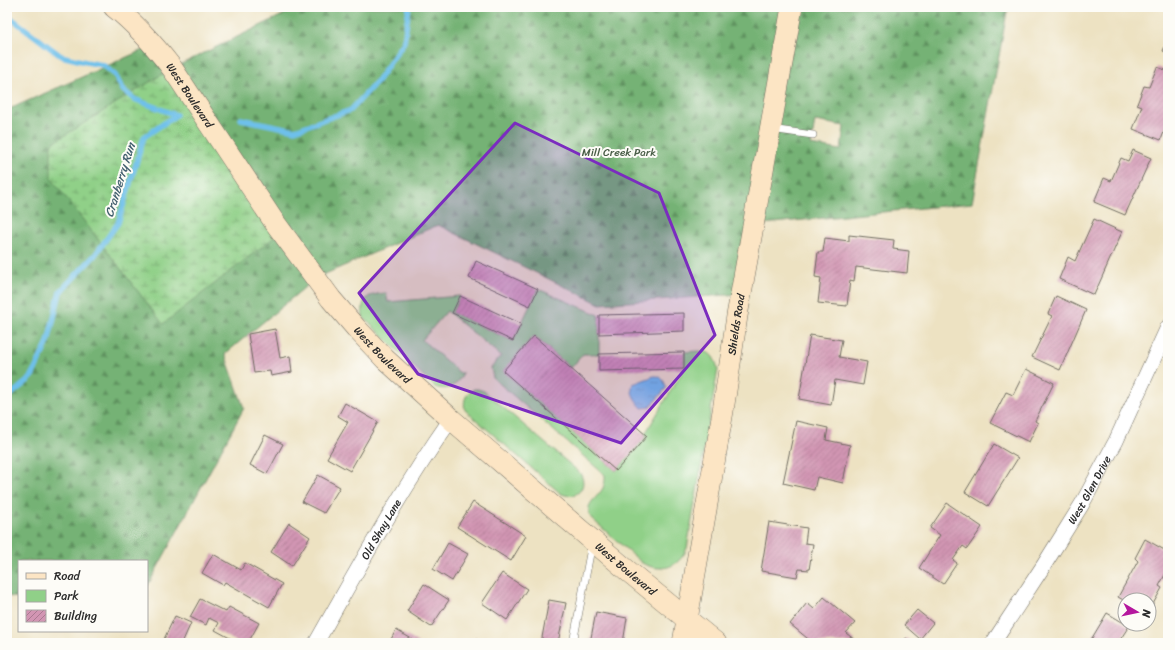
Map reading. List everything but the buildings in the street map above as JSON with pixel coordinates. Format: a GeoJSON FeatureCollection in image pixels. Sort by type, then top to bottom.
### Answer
{"type":"FeatureCollection","features":[{"type":"Feature","properties":{"kind":"street","name":"West Boulevard"},"geometry":{"type":"LineString","coordinates":[[114,7],[125,15],[154,45],[172,68],[273,220],[331,299],[385,359],[451,419],[592,541],[716,643]]}},
{"type":"Feature","properties":{"kind":"street","name":"Shields Road"},"geometry":{"type":"LineString","coordinates":[[683,643],[723,411],[737,316],[792,7]]}},
{"type":"Feature","properties":{"kind":"street","name":"West Glen Drive"},"geometry":{"type":"LineString","coordinates":[[993,643],[1082,504],[1116,441],[1168,327]]}},
{"type":"Feature","properties":{"kind":"street","name":"Old Shay Lane"},"geometry":{"type":"LineString","coordinates":[[316,643],[418,469],[451,419]]}},
{"type":"Feature","properties":{"kind":"lane"},"geometry":{"type":"LineString","coordinates":[[770,129],[812,135]]}},
{"type":"Feature","properties":{"kind":"lane"},"geometry":{"type":"LineString","coordinates":[[573,643],[592,541]]}},
{"type":"Feature","properties":{"kind":"highlighted area"},"geometry":{"type":"Polygon","coordinates":[[[515,123],[659,193],[715,335],[621,443],[418,374],[359,293],[515,123]]]}},
{"type":"Feature","properties":{"kind":"green space","name":"Mill Creek Park"},"geometry":{"type":"Polygon","coordinates":[[[299,7],[1010,7],[1007,12],[972,203],[754,225],[741,294],[600,304],[438,225],[316,278],[225,354],[244,408],[148,585],[148,560],[18,560],[18,598],[7,596],[7,110],[154,45],[173,68],[299,7]],[[815,121],[811,145],[841,150],[844,126],[815,121]]]}},
{"type":"Feature","properties":{"kind":"green space"},"geometry":{"type":"Polygon","coordinates":[[[172,68],[282,231],[163,324],[51,178],[51,144],[172,68]]]}},
{"type":"Feature","properties":{"kind":"green space"},"geometry":{"type":"Polygon","coordinates":[[[538,289],[599,315],[599,354],[583,354],[571,368],[534,336],[503,371],[616,471],[647,436],[645,434],[684,369],[684,352],[706,352],[713,357],[716,362],[718,369],[687,548],[684,555],[669,567],[656,568],[642,563],[591,518],[589,513],[590,505],[603,488],[605,475],[493,378],[491,368],[501,356],[447,311],[422,340],[460,373],[463,373],[455,384],[444,389],[435,387],[363,317],[363,305],[370,296],[386,293],[388,302],[460,296],[452,313],[513,341],[538,289]]]}},
{"type":"Feature","properties":{"kind":"green space"},"geometry":{"type":"Polygon","coordinates":[[[474,389],[484,391],[579,472],[583,482],[580,491],[571,495],[560,493],[465,410],[465,398],[474,389]]]}},
{"type":"Feature","properties":{"kind":"water"},"geometry":{"type":"Polygon","coordinates":[[[654,376],[659,376],[662,379],[666,388],[650,407],[642,408],[635,400],[632,391],[633,384],[654,376]]]}},
{"type":"Feature","properties":{"kind":"waterway","name":"Cranberry Run"},"geometry":{"type":"LineString","coordinates":[[241,119],[295,130],[351,110],[378,80],[404,42],[409,7]]}},
{"type":"Feature","properties":{"kind":"waterway"},"geometry":{"type":"LineString","coordinates":[[7,15],[61,56],[103,65],[115,75],[123,90],[134,99],[176,115]]}},
{"type":"Feature","properties":{"kind":"waterway","name":"Cranberry Run"},"geometry":{"type":"LineString","coordinates":[[7,398],[31,378],[48,342],[60,292],[95,255],[118,223],[144,137],[176,115]]}}]}
